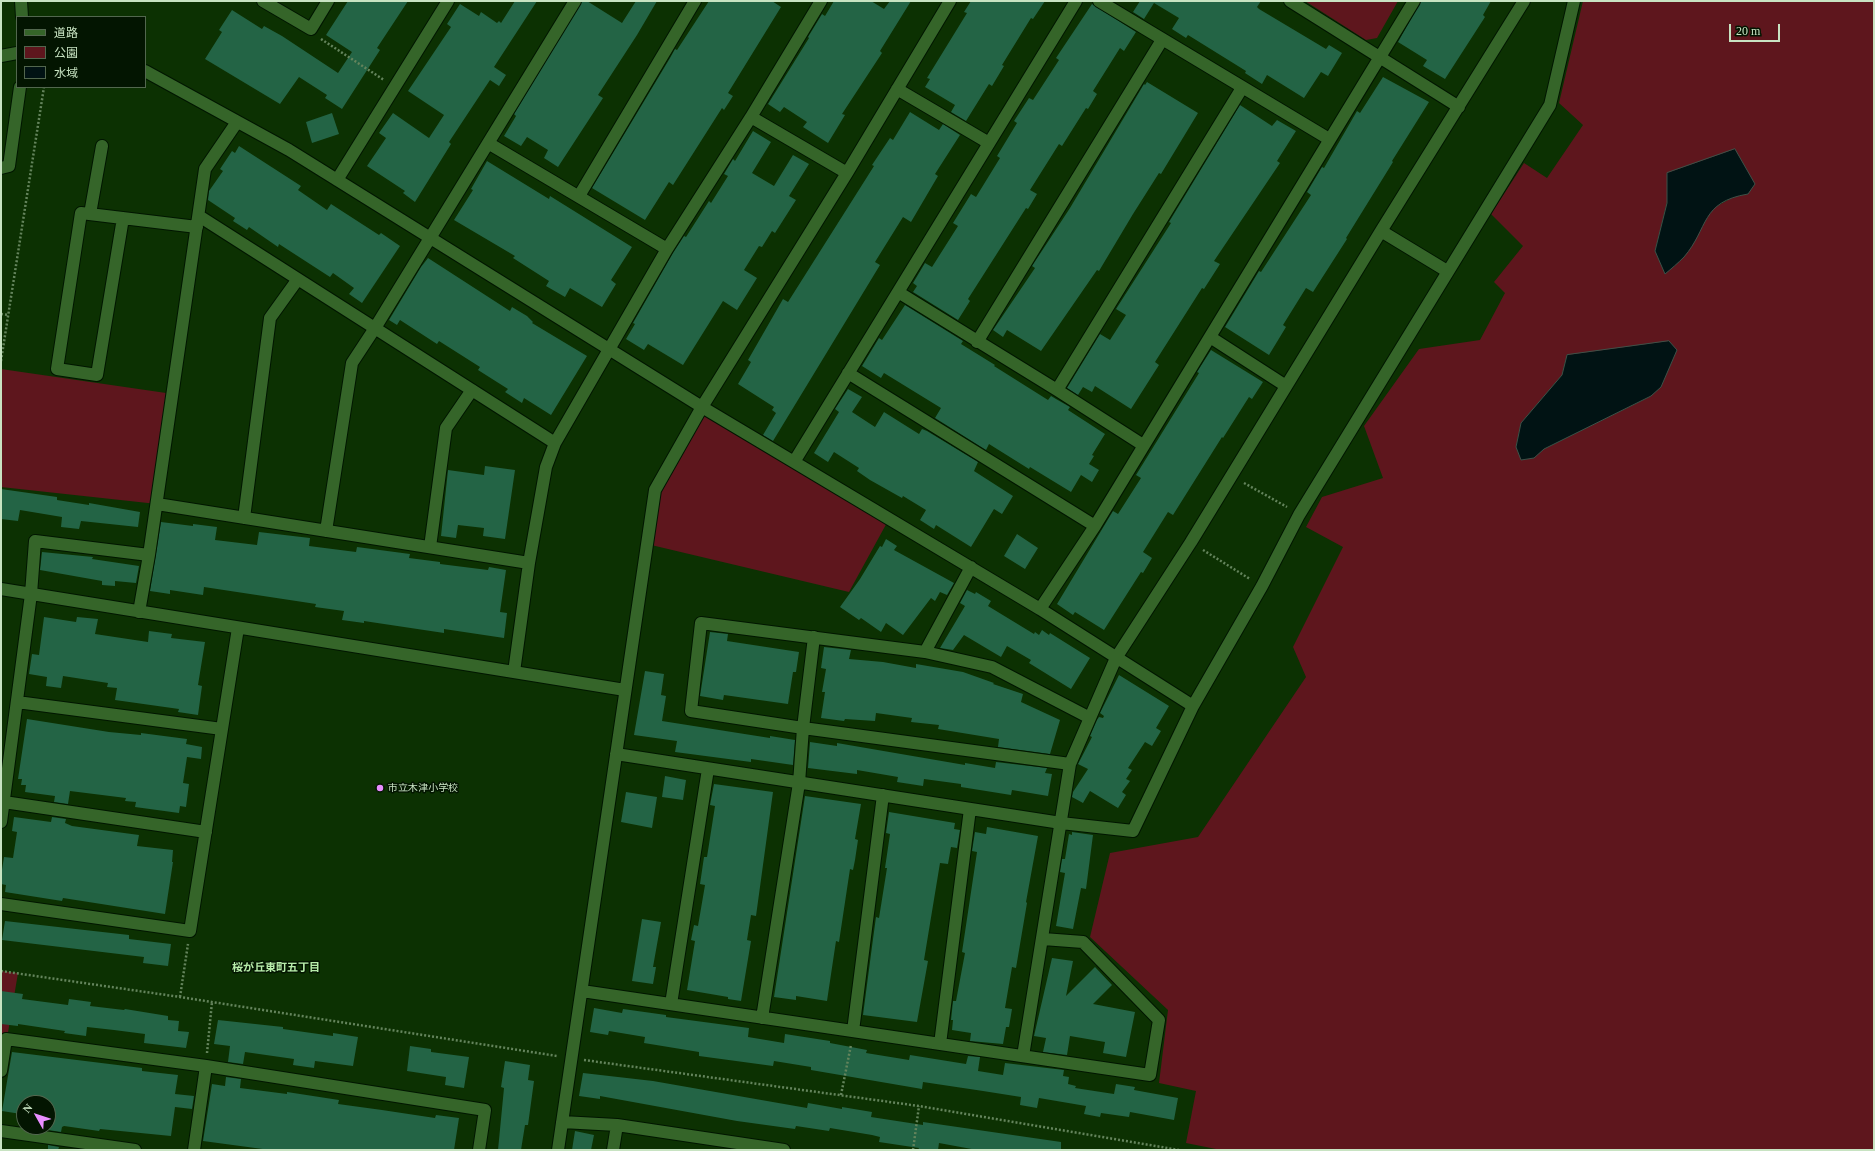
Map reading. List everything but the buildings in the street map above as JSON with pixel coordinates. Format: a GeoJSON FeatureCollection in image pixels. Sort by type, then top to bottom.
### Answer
{"type":"FeatureCollection","features":[{"type":"Feature","properties":{"kind":"street"},"geometry":{"type":"LineString","coordinates":[[20,1],[22,16]]}},
{"type":"Feature","properties":{"kind":"street"},"geometry":{"type":"LineString","coordinates":[[263,1],[310,29],[328,1]]}},
{"type":"Feature","properties":{"kind":"street"},"geometry":{"type":"LineString","coordinates":[[337,180],[448,1]]}},
{"type":"Feature","properties":{"kind":"street"},"geometry":{"type":"LineString","coordinates":[[579,196],[695,1]]}},
{"type":"Feature","properties":{"kind":"street"},"geometry":{"type":"LineString","coordinates":[[514,672],[529,563],[546,467],[555,443],[667,249],[751,117],[821,1]]}},
{"type":"Feature","properties":{"kind":"street"},"geometry":{"type":"LineString","coordinates":[[558,1150],[655,490],[702,407],[848,173],[950,1]]}},
{"type":"Feature","properties":{"kind":"street"},"geometry":{"type":"LineString","coordinates":[[794,462],[1076,1]]}},
{"type":"Feature","properties":{"kind":"street"},"geometry":{"type":"LineString","coordinates":[[1099,1],[1329,139]]}},
{"type":"Feature","properties":{"kind":"street"},"geometry":{"type":"LineString","coordinates":[[1290,1],[1459,107]]}},
{"type":"Feature","properties":{"kind":"street"},"geometry":{"type":"LineString","coordinates":[[1040,608],[1095,526],[1414,1]]}},
{"type":"Feature","properties":{"kind":"street"},"geometry":{"type":"LineString","coordinates":[[1023,1056],[1062,823],[1070,764],[1116,658],[1191,542],[1381,231],[1524,1]]}},
{"type":"Feature","properties":{"kind":"street"},"geometry":{"type":"LineString","coordinates":[[616,754],[1062,823],[1133,831],[1193,706],[1262,586],[1299,515],[1550,105],[1574,1]]}},
{"type":"Feature","properties":{"kind":"street"},"geometry":{"type":"LineString","coordinates":[[326,531],[352,363],[430,238],[572,2]]}},
{"type":"Feature","properties":{"kind":"street"},"geometry":{"type":"LineString","coordinates":[[977,342],[1162,40]]}},
{"type":"Feature","properties":{"kind":"street"},"geometry":{"type":"LineString","coordinates":[[1,56],[16,53]]}},
{"type":"Feature","properties":{"kind":"street"},"geometry":{"type":"LineString","coordinates":[[146,72],[289,150],[702,407],[1040,608],[1193,706]]}},
{"type":"Feature","properties":{"kind":"street"},"geometry":{"type":"LineString","coordinates":[[1,168],[9,166],[20,88]]}},
{"type":"Feature","properties":{"kind":"street"},"geometry":{"type":"LineString","coordinates":[[1057,390],[1242,88]]}},
{"type":"Feature","properties":{"kind":"street"},"geometry":{"type":"LineString","coordinates":[[897,89],[989,143]]}},
{"type":"Feature","properties":{"kind":"street"},"geometry":{"type":"LineString","coordinates":[[751,117],[848,173]]}},
{"type":"Feature","properties":{"kind":"street"},"geometry":{"type":"LineString","coordinates":[[139,612],[157,504],[206,169],[237,122]]}},
{"type":"Feature","properties":{"kind":"street"},"geometry":{"type":"LineString","coordinates":[[488,142],[667,249]]}},
{"type":"Feature","properties":{"kind":"street"},"geometry":{"type":"LineString","coordinates":[[90,214],[102,146]]}},
{"type":"Feature","properties":{"kind":"street"},"geometry":{"type":"LineString","coordinates":[[123,218],[97,375],[57,368],[81,213],[123,218],[198,222],[298,279],[555,443]]}},
{"type":"Feature","properties":{"kind":"street"},"geometry":{"type":"LineString","coordinates":[[1381,231],[1447,271]]}},
{"type":"Feature","properties":{"kind":"street"},"geometry":{"type":"LineString","coordinates":[[244,518],[270,318],[298,279]]}},
{"type":"Feature","properties":{"kind":"street"},"geometry":{"type":"LineString","coordinates":[[898,292],[1143,445]]}},
{"type":"Feature","properties":{"kind":"street"},"geometry":{"type":"LineString","coordinates":[[1210,337],[1286,386]]}},
{"type":"Feature","properties":{"kind":"street"},"geometry":{"type":"LineString","coordinates":[[848,373],[1095,526]]}},
{"type":"Feature","properties":{"kind":"street"},"geometry":{"type":"LineString","coordinates":[[430,547],[446,428],[472,390]]}},
{"type":"Feature","properties":{"kind":"street"},"geometry":{"type":"LineString","coordinates":[[157,504],[529,563]]}},
{"type":"Feature","properties":{"kind":"street"},"geometry":{"type":"LineString","coordinates":[[1,822],[31,594],[35,541],[149,555]]}},
{"type":"Feature","properties":{"kind":"street"},"geometry":{"type":"LineString","coordinates":[[925,652],[971,567]]}},
{"type":"Feature","properties":{"kind":"street"},"geometry":{"type":"LineString","coordinates":[[1,589],[625,690]]}},
{"type":"Feature","properties":{"kind":"street"},"geometry":{"type":"LineString","coordinates":[[1070,764],[803,728],[691,711],[701,623],[925,652],[992,667],[1090,718]]}},
{"type":"Feature","properties":{"kind":"street"},"geometry":{"type":"LineString","coordinates":[[1,904],[190,930],[238,628]]}},
{"type":"Feature","properties":{"kind":"street"},"geometry":{"type":"LineString","coordinates":[[762,1018],[799,782],[803,728],[814,637]]}},
{"type":"Feature","properties":{"kind":"street"},"geometry":{"type":"LineString","coordinates":[[17,702],[222,729]]}},
{"type":"Feature","properties":{"kind":"street"},"geometry":{"type":"LineString","coordinates":[[671,1004],[708,769]]}},
{"type":"Feature","properties":{"kind":"street"},"geometry":{"type":"LineString","coordinates":[[853,1031],[883,795]]}},
{"type":"Feature","properties":{"kind":"street"},"geometry":{"type":"LineString","coordinates":[[4,802],[206,832]]}},
{"type":"Feature","properties":{"kind":"street"},"geometry":{"type":"LineString","coordinates":[[940,1044],[970,809]]}},
{"type":"Feature","properties":{"kind":"street"},"geometry":{"type":"LineString","coordinates":[[582,991],[1150,1075],[1159,1020],[1083,942],[1043,939]]}},
{"type":"Feature","properties":{"kind":"street"},"geometry":{"type":"LineString","coordinates":[[1,1071],[6,1038],[206,1066],[485,1110],[479,1150]]}},
{"type":"Feature","properties":{"kind":"street"},"geometry":{"type":"LineString","coordinates":[[194,1150],[206,1066]]}},
{"type":"Feature","properties":{"kind":"street"},"geometry":{"type":"LineString","coordinates":[[562,1122],[617,1125],[784,1150]]}},
{"type":"Feature","properties":{"kind":"street"},"geometry":{"type":"LineString","coordinates":[[613,1150],[617,1125]]}},
{"type":"Feature","properties":{"kind":"street"},"geometry":{"type":"LineString","coordinates":[[1,1131],[135,1150]]}},
{"type":"Feature","properties":{"kind":"path"},"geometry":{"type":"LineString","coordinates":[[310,29],[317,36],[395,86]]}},
{"type":"Feature","properties":{"kind":"path"},"geometry":{"type":"LineString","coordinates":[[1,361],[44,88]]}},
{"type":"Feature","properties":{"kind":"path"},"geometry":{"type":"LineString","coordinates":[[1,314],[8,315]]}},
{"type":"Feature","properties":{"kind":"path"},"geometry":{"type":"LineString","coordinates":[[1232,475],[1299,515]]}},
{"type":"Feature","properties":{"kind":"path"},"geometry":{"type":"LineString","coordinates":[[1191,542],[1262,586]]}},
{"type":"Feature","properties":{"kind":"path"},"geometry":{"type":"LineString","coordinates":[[180,997],[190,930]]}},
{"type":"Feature","properties":{"kind":"path"},"geometry":{"type":"LineString","coordinates":[[1,971],[180,997],[572,1058],[919,1106],[1179,1150]]}},
{"type":"Feature","properties":{"kind":"path"},"geometry":{"type":"LineString","coordinates":[[206,1066],[212,1002]]}},
{"type":"Feature","properties":{"kind":"path"},"geometry":{"type":"LineString","coordinates":[[841,1095],[853,1031]]}},
{"type":"Feature","properties":{"kind":"path"},"geometry":{"type":"LineString","coordinates":[[913,1150],[919,1106]]}},
{"type":"Feature","properties":{"kind":"green space"},"geometry":{"type":"Polygon","coordinates":[[[1305,1],[1398,1],[1377,38],[1366,40],[1305,1]]]}},
{"type":"Feature","properties":{"kind":"green space"},"geometry":{"type":"Polygon","coordinates":[[[1583,1],[1874,1],[1874,1150],[1221,1150],[1186,1143],[1196,1091],[1159,1083],[1168,1010],[1090,937],[1110,853],[1198,837],[1306,677],[1293,647],[1343,547],[1306,527],[1322,497],[1383,478],[1364,426],[1419,349],[1480,340],[1505,293],[1494,282],[1523,246],[1491,214],[1524,163],[1547,178],[1583,125],[1559,103],[1583,1]],[[1748,194],[1667,202],[1655,251],[1684,257],[1712,209],[1735,196],[1748,194]],[[1567,355],[1562,375],[1521,423],[1516,447],[1544,449],[1651,396],[1567,355]]]}},
{"type":"Feature","properties":{"kind":"green space"},"geometry":{"type":"Polygon","coordinates":[[[1,369],[173,394],[157,504],[1,487],[1,369]]]}},
{"type":"Feature","properties":{"kind":"green space"},"geometry":{"type":"Polygon","coordinates":[[[702,407],[889,519],[849,592],[647,544],[655,490],[702,407]]]}},
{"type":"Feature","properties":{"kind":"green space"},"geometry":{"type":"Polygon","coordinates":[[[1,971],[18,973],[1,1074],[1,971]]]}},
{"type":"Feature","properties":{"kind":"water"},"geometry":{"type":"Polygon","coordinates":[[[1735,149],[1755,184],[1748,194],[1732,198],[1721,203],[1713,210],[1684,257],[1665,274],[1655,251],[1667,203],[1667,173],[1735,149]]]}},
{"type":"Feature","properties":{"kind":"water"},"geometry":{"type":"Polygon","coordinates":[[[1669,341],[1677,350],[1661,387],[1651,396],[1544,449],[1534,458],[1521,460],[1516,447],[1521,423],[1562,375],[1567,355],[1669,341]]]}},
{"type":"Feature","properties":{"kind":"place","name":"市立木津小学校"},"geometry":{"type":"Point","coordinates":[380,788]}},
{"type":"Feature","properties":{"kind":"district","name":"桜が丘東町五丁目"},"geometry":{"type":"Point","coordinates":[276,968]}}]}
